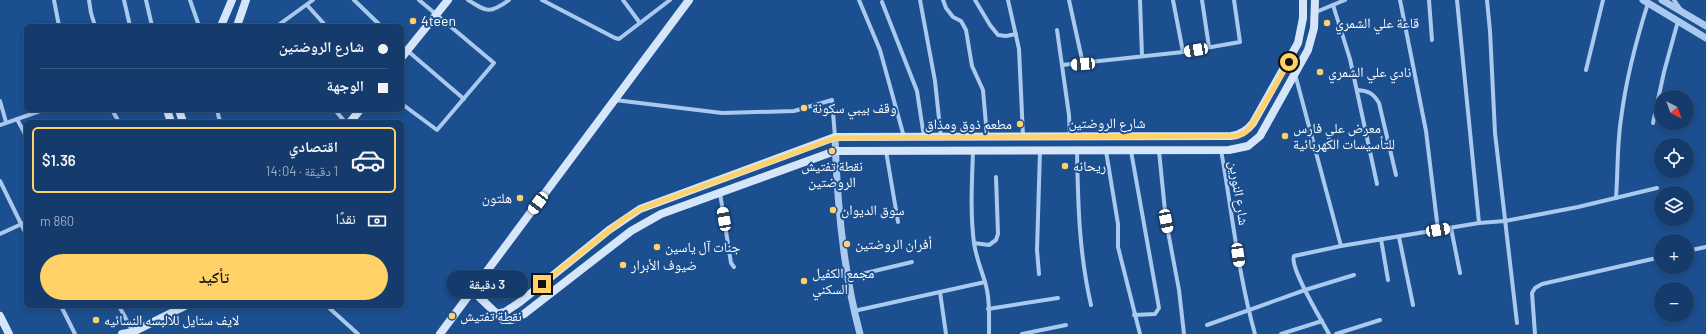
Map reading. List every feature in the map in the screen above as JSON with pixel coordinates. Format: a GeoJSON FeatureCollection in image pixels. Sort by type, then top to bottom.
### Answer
{"type":"FeatureCollection","features":[{"type":"Feature","properties":{"kind":"main road"},"geometry":{"type":"LineString","coordinates":[[222,24],[232,0]]}},
{"type":"Feature","properties":{"kind":"main road"},"geometry":{"type":"LineString","coordinates":[[238,24],[246,0]]}},
{"type":"Feature","properties":{"kind":"main road"},"geometry":{"type":"LineString","coordinates":[[404,51],[448,0]]}},
{"type":"Feature","properties":{"kind":"main road","name":"شارع الروضتين"},"geometry":{"type":"LineString","coordinates":[[496,314],[505,312],[520,302],[615,226],[640,209],[835,138],[1231,136],[1243,133],[1249,129],[1258,116],[1298,43],[1303,18],[1303,0]]}},
{"type":"Feature","properties":{"kind":"main road","name":"شارع الروضتين"},"geometry":{"type":"LineString","coordinates":[[496,314],[507,321],[522,316],[631,231],[662,214],[835,151],[1221,150],[1243,148],[1257,139],[1305,56],[1311,42],[1316,12],[1315,0]]}},
{"type":"Feature","properties":{"kind":"main road"},"geometry":{"type":"LineString","coordinates":[[440,334],[615,100],[686,1]]}},
{"type":"Feature","properties":{"kind":"main road"},"geometry":{"type":"LineString","coordinates":[[352,120],[358,112]]}},
{"type":"Feature","properties":{"kind":"main road"},"geometry":{"type":"LineString","coordinates":[[473,291],[496,314]]}},
{"type":"Feature","properties":{"kind":"main road"},"geometry":{"type":"LineString","coordinates":[[122,334],[133,332],[181,308]]}},
{"type":"Feature","properties":{"kind":"main road"},"geometry":{"type":"LineString","coordinates":[[0,316],[9,334]]}},
{"type":"Feature","properties":{"kind":"street"},"geometry":{"type":"LineString","coordinates":[[54,0],[59,24]]}},
{"type":"Feature","properties":{"kind":"street"},"geometry":{"type":"LineString","coordinates":[[89,0],[94,24]]}},
{"type":"Feature","properties":{"kind":"street"},"geometry":{"type":"LineString","coordinates":[[124,0],[130,24]]}},
{"type":"Feature","properties":{"kind":"street"},"geometry":{"type":"LineString","coordinates":[[146,0],[152,24]]}},
{"type":"Feature","properties":{"kind":"street"},"geometry":{"type":"LineString","coordinates":[[190,0],[198,24]]}},
{"type":"Feature","properties":{"kind":"street"},"geometry":{"type":"LineString","coordinates":[[280,24],[313,0]]}},
{"type":"Feature","properties":{"kind":"street"},"geometry":{"type":"LineString","coordinates":[[354,0],[379,24]]}},
{"type":"Feature","properties":{"kind":"street"},"geometry":{"type":"LineString","coordinates":[[404,106],[436,130],[494,63],[419,0]]}},
{"type":"Feature","properties":{"kind":"street"},"geometry":{"type":"LineString","coordinates":[[468,0],[480,8],[489,10],[498,8],[508,0]]}},
{"type":"Feature","properties":{"kind":"street"},"geometry":{"type":"LineString","coordinates":[[542,0],[617,39],[621,38],[670,0]]}},
{"type":"Feature","properties":{"kind":"street"},"geometry":{"type":"LineString","coordinates":[[623,0],[640,24]]}},
{"type":"Feature","properties":{"kind":"street"},"geometry":{"type":"LineString","coordinates":[[859,0],[880,50],[904,137]]}},
{"type":"Feature","properties":{"kind":"street"},"geometry":{"type":"LineString","coordinates":[[920,0],[934,74],[941,137]]}},
{"type":"Feature","properties":{"kind":"street"},"geometry":{"type":"LineString","coordinates":[[943,0],[946,8],[952,16],[961,21],[966,30],[972,66],[982,90],[987,137]]}},
{"type":"Feature","properties":{"kind":"street"},"geometry":{"type":"LineString","coordinates":[[975,0],[998,35],[1006,36],[1016,34]]}},
{"type":"Feature","properties":{"kind":"street"},"geometry":{"type":"LineString","coordinates":[[1008,0],[1019,49],[1023,137]]}},
{"type":"Feature","properties":{"kind":"street"},"geometry":{"type":"LineString","coordinates":[[1069,0],[1083,64]]}},
{"type":"Feature","properties":{"kind":"street"},"geometry":{"type":"LineString","coordinates":[[1140,0],[1142,56]]}},
{"type":"Feature","properties":{"kind":"street"},"geometry":{"type":"LineString","coordinates":[[1173,0],[1183,52]]}},
{"type":"Feature","properties":{"kind":"street"},"geometry":{"type":"LineString","coordinates":[[1202,0],[1209,47]]}},
{"type":"Feature","properties":{"kind":"street"},"geometry":{"type":"LineString","coordinates":[[1062,65],[1083,64],[1183,52],[1240,42],[1234,0]]}},
{"type":"Feature","properties":{"kind":"street"},"geometry":{"type":"LineString","coordinates":[[1316,12],[1345,0]]}},
{"type":"Feature","properties":{"kind":"street"},"geometry":{"type":"LineString","coordinates":[[1400,0],[1426,131],[1438,230]]}},
{"type":"Feature","properties":{"kind":"street"},"geometry":{"type":"LineString","coordinates":[[1429,0],[1432,40]]}},
{"type":"Feature","properties":{"kind":"street"},"geometry":{"type":"LineString","coordinates":[[1457,0],[1479,223]]}},
{"type":"Feature","properties":{"kind":"street"},"geometry":{"type":"LineString","coordinates":[[1487,0],[1495,133],[1517,323]]}},
{"type":"Feature","properties":{"kind":"street"},"geometry":{"type":"LineString","coordinates":[[1586,70],[1604,0]]}},
{"type":"Feature","properties":{"kind":"street"},"geometry":{"type":"LineString","coordinates":[[1662,0],[1706,26]]}},
{"type":"Feature","properties":{"kind":"street"},"geometry":{"type":"LineString","coordinates":[[1674,0],[1682,12]]}},
{"type":"Feature","properties":{"kind":"street"},"geometry":{"type":"LineString","coordinates":[[882,2],[917,91],[924,137]]}},
{"type":"Feature","properties":{"kind":"street"},"geometry":{"type":"LineString","coordinates":[[1616,198],[1620,120],[1633,50],[1645,2],[1706,38]]}},
{"type":"Feature","properties":{"kind":"street"},"geometry":{"type":"LineString","coordinates":[[307,5],[324,24]]}},
{"type":"Feature","properties":{"kind":"street"},"geometry":{"type":"LineString","coordinates":[[1333,5],[1350,59],[1377,184]]}},
{"type":"Feature","properties":{"kind":"street"},"geometry":{"type":"LineString","coordinates":[[1653,123],[1664,72],[1678,21]]}},
{"type":"Feature","properties":{"kind":"street"},"geometry":{"type":"LineString","coordinates":[[1057,30],[1069,115],[1070,137]]}},
{"type":"Feature","properties":{"kind":"street"},"geometry":{"type":"LineString","coordinates":[[404,51],[464,99]]}},
{"type":"Feature","properties":{"kind":"street"},"geometry":{"type":"LineString","coordinates":[[1295,74],[1341,246]]}},
{"type":"Feature","properties":{"kind":"street"},"geometry":{"type":"LineString","coordinates":[[1357,90],[1368,91],[1373,94],[1379,103],[1396,175]]}},
{"type":"Feature","properties":{"kind":"street"},"geometry":{"type":"LineString","coordinates":[[615,100],[722,112],[794,111],[832,100],[843,248],[854,311],[860,334]]}},
{"type":"Feature","properties":{"kind":"street"},"geometry":{"type":"LineString","coordinates":[[0,101],[6,122]]}},
{"type":"Feature","properties":{"kind":"street"},"geometry":{"type":"LineString","coordinates":[[0,124],[37,112]]}},
{"type":"Feature","properties":{"kind":"street"},"geometry":{"type":"LineString","coordinates":[[17,119],[24,132]]}},
{"type":"Feature","properties":{"kind":"street"},"geometry":{"type":"LineString","coordinates":[[1039,274],[1037,250],[1040,150]]}},
{"type":"Feature","properties":{"kind":"street"},"geometry":{"type":"LineString","coordinates":[[1077,150],[1078,223],[1084,277],[1091,305]]}},
{"type":"Feature","properties":{"kind":"street"},"geometry":{"type":"LineString","coordinates":[[1106,150],[1118,224],[1118,247],[1140,334]]}},
{"type":"Feature","properties":{"kind":"street"},"geometry":{"type":"LineString","coordinates":[[1131,150],[1159,308],[1155,314],[1134,315]]}},
{"type":"Feature","properties":{"kind":"street"},"geometry":{"type":"LineString","coordinates":[[1159,150],[1166,221],[1179,290],[1184,334]]}},
{"type":"Feature","properties":{"kind":"street","name":"شارع النورين"},"geometry":{"type":"LineString","coordinates":[[1221,150],[1248,311],[1255,334]]}},
{"type":"Feature","properties":{"kind":"street"},"geometry":{"type":"LineString","coordinates":[[886,151],[898,222]]}},
{"type":"Feature","properties":{"kind":"street"},"geometry":{"type":"LineString","coordinates":[[973,151],[971,185],[974,243],[981,274],[985,282],[989,334]]}},
{"type":"Feature","properties":{"kind":"street"},"geometry":{"type":"LineString","coordinates":[[974,243],[988,245],[996,240],[998,234],[996,177]]}},
{"type":"Feature","properties":{"kind":"street"},"geometry":{"type":"LineString","coordinates":[[0,181],[24,230]]}},
{"type":"Feature","properties":{"kind":"street"},"geometry":{"type":"LineString","coordinates":[[1329,334],[1305,290],[1292,260],[1294,256],[1381,239],[1578,207],[1654,189]]}},
{"type":"Feature","properties":{"kind":"street"},"geometry":{"type":"LineString","coordinates":[[720,192],[731,263],[734,267]]}},
{"type":"Feature","properties":{"kind":"street"},"geometry":{"type":"LineString","coordinates":[[0,234],[24,223]]}},
{"type":"Feature","properties":{"kind":"street"},"geometry":{"type":"LineString","coordinates":[[1451,228],[1460,273]]}},
{"type":"Feature","properties":{"kind":"street"},"geometry":{"type":"LineString","coordinates":[[1399,237],[1413,305]]}},
{"type":"Feature","properties":{"kind":"street"},"geometry":{"type":"LineString","coordinates":[[1381,239],[1388,280]]}},
{"type":"Feature","properties":{"kind":"street"},"geometry":{"type":"LineString","coordinates":[[1694,250],[1706,247]]}},
{"type":"Feature","properties":{"kind":"street"},"geometry":{"type":"LineString","coordinates":[[1535,334],[1532,293],[1535,288],[1542,284],[1654,259]]}},
{"type":"Feature","properties":{"kind":"street"},"geometry":{"type":"LineString","coordinates":[[849,277],[912,262]]}},
{"type":"Feature","properties":{"kind":"street"},"geometry":{"type":"LineString","coordinates":[[1207,325],[1354,274]]}},
{"type":"Feature","properties":{"kind":"street"},"geometry":{"type":"LineString","coordinates":[[854,311],[985,282]]}},
{"type":"Feature","properties":{"kind":"street"},"geometry":{"type":"LineString","coordinates":[[940,292],[946,334]]}},
{"type":"Feature","properties":{"kind":"street"},"geometry":{"type":"LineString","coordinates":[[988,309],[1058,298]]}},
{"type":"Feature","properties":{"kind":"street"},"geometry":{"type":"LineString","coordinates":[[62,308],[74,334]]}},
{"type":"Feature","properties":{"kind":"street"},"geometry":{"type":"LineString","coordinates":[[120,308],[133,332]]}},
{"type":"Feature","properties":{"kind":"street"},"geometry":{"type":"LineString","coordinates":[[329,308],[358,334]]}},
{"type":"Feature","properties":{"kind":"street"},"geometry":{"type":"LineString","coordinates":[[1336,334],[1380,320]]}},
{"type":"Feature","properties":{"kind":"street"},"geometry":{"type":"LineString","coordinates":[[1281,334],[1322,322]]}},
{"type":"Feature","properties":{"kind":"street"},"geometry":{"type":"LineString","coordinates":[[1022,334],[1066,325]]}},
{"type":"Feature","properties":{"kind":"place","name":"4teen"},"geometry":{"type":"Point","coordinates":[413,21]}},
{"type":"Feature","properties":{"kind":"place","name":"قاعة علي الشمري"},"geometry":{"type":"Point","coordinates":[1327,23]}},
{"type":"Feature","properties":{"kind":"place","name":"نادي علي الشمري"},"geometry":{"type":"Point","coordinates":[1320,72]}},
{"type":"Feature","properties":{"kind":"place","name":"وقف بيبي سكونة"},"geometry":{"type":"Point","coordinates":[804,108]}},
{"type":"Feature","properties":{"kind":"place","name":"مطعم ذوق ومذاق"},"geometry":{"type":"Point","coordinates":[1020,124]}},
{"type":"Feature","properties":{"kind":"place","name":"معرض علي فارس للتأسيسات الكهربائية"},"geometry":{"type":"Point","coordinates":[1285,136]}},
{"type":"Feature","properties":{"kind":"place","name":"نقطة تفتيش الروضتين"},"geometry":{"type":"Point","coordinates":[832,151]}},
{"type":"Feature","properties":{"kind":"place","name":"ريحانه"},"geometry":{"type":"Point","coordinates":[1065,166]}},
{"type":"Feature","properties":{"kind":"place","name":"هلتون"},"geometry":{"type":"Point","coordinates":[520,198]}},
{"type":"Feature","properties":{"kind":"place","name":"سوق الديوان"},"geometry":{"type":"Point","coordinates":[833,210]}},
{"type":"Feature","properties":{"kind":"place","name":"أفران الروضتين"},"geometry":{"type":"Point","coordinates":[847,244]}},
{"type":"Feature","properties":{"kind":"place","name":"جنات آل ياسين"},"geometry":{"type":"Point","coordinates":[657,247]}},
{"type":"Feature","properties":{"kind":"place","name":"ضيوف الأبرار"},"geometry":{"type":"Point","coordinates":[623,265]}},
{"type":"Feature","properties":{"kind":"place","name":"مجمع الكفيل السكني"},"geometry":{"type":"Point","coordinates":[804,281]}},
{"type":"Feature","properties":{"kind":"place","name":"نقطة تفتيش"},"geometry":{"type":"Point","coordinates":[452,316]}},
{"type":"Feature","properties":{"kind":"place","name":"لايف ستايل للالبسه النسائيه"},"geometry":{"type":"Point","coordinates":[96,320]}},
{"type":"Feature","properties":{"kind":"route"},"geometry":{"type":"LineString","coordinates":[[542,284],[621,221],[640,209],[661,200],[835,138],[1236,136],[1246,132],[1249,129],[1289,62]]}}]}
